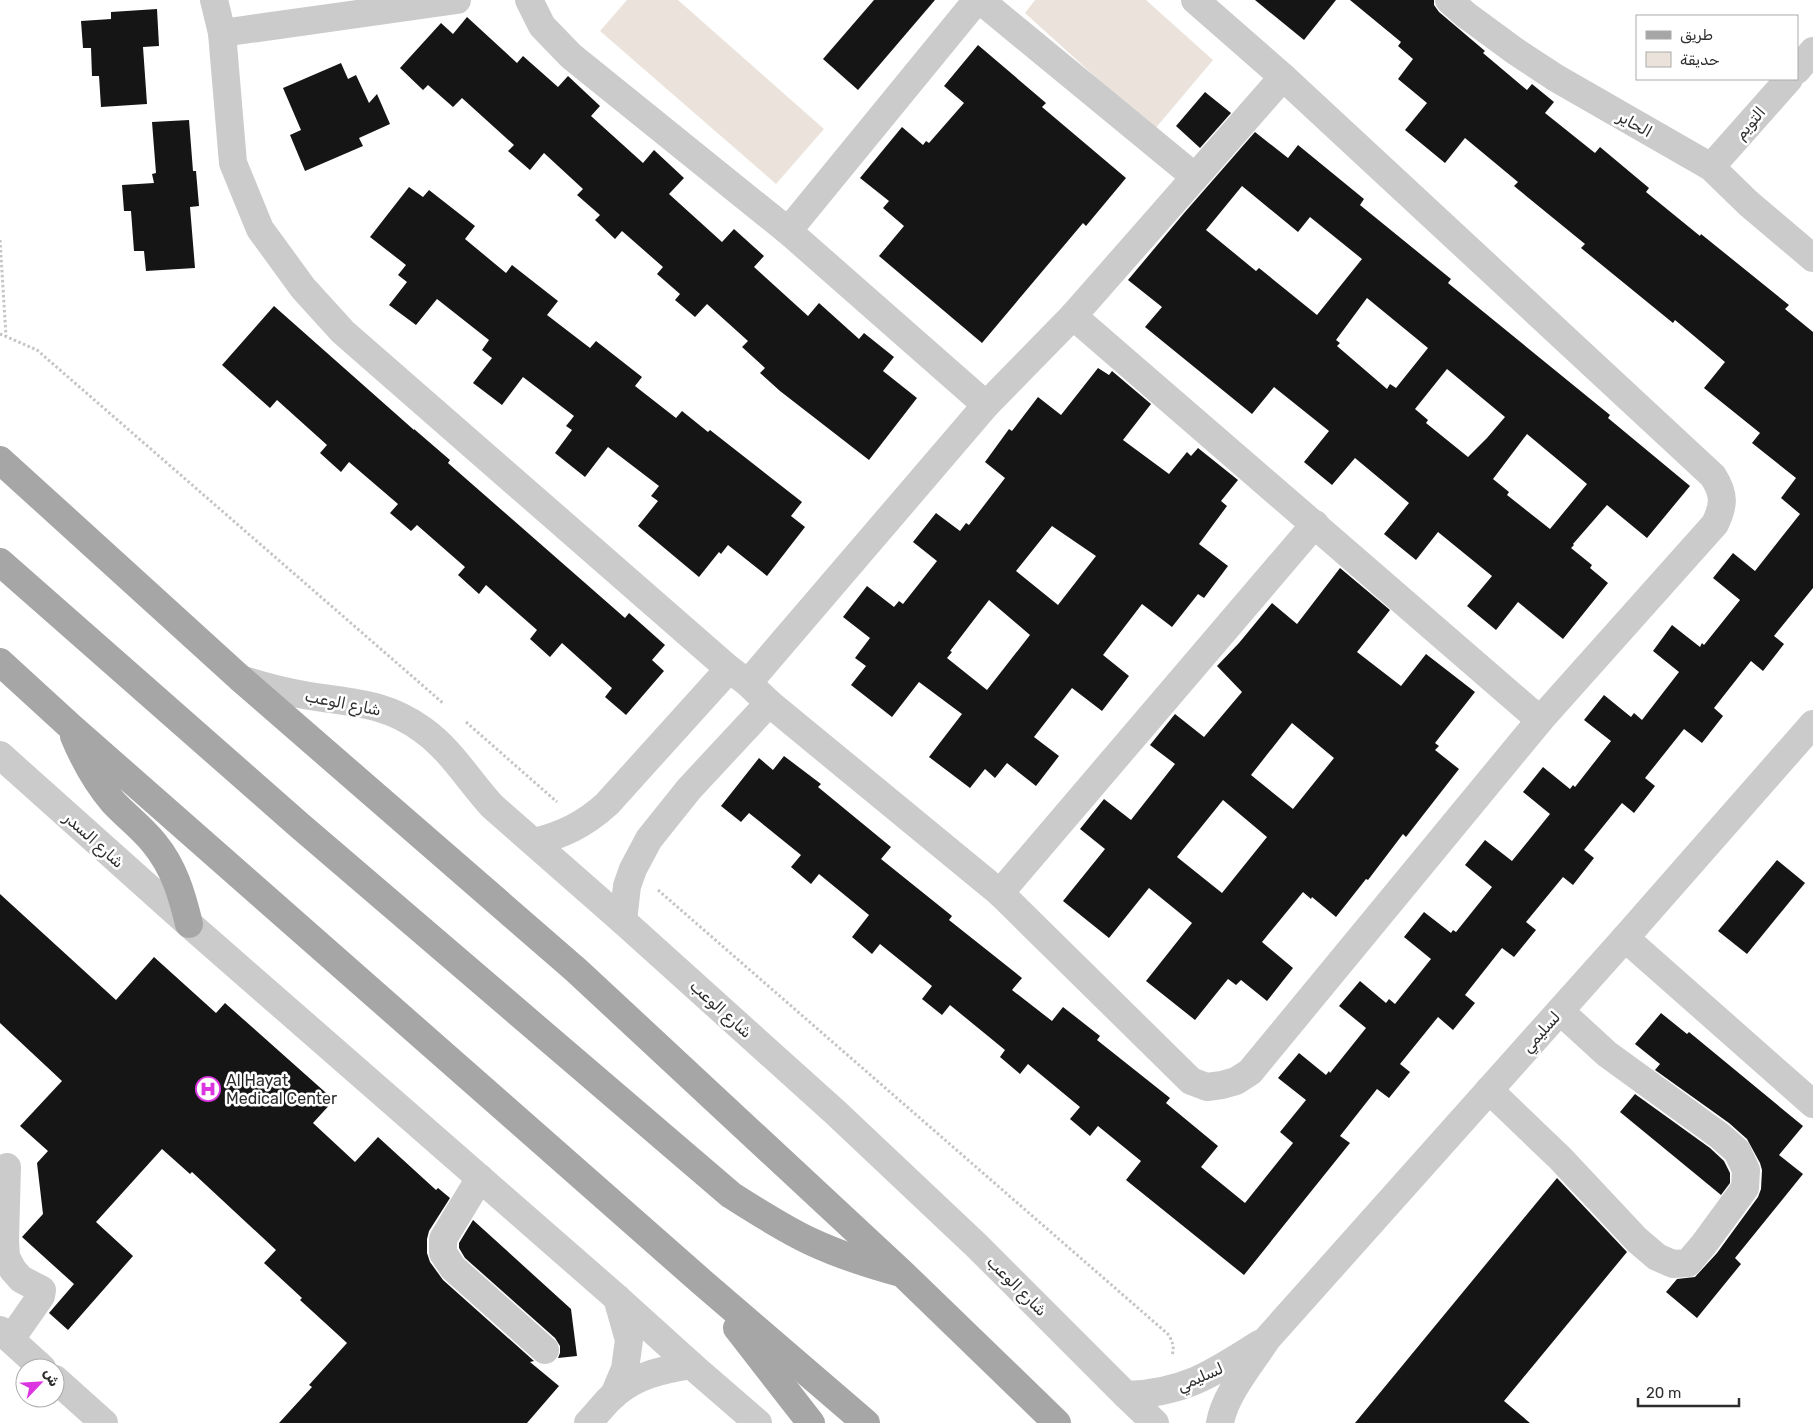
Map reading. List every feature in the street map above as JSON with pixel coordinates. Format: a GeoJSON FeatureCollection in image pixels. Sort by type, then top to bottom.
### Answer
{"type":"FeatureCollection","features":[{"type":"Feature","properties":{"kind":"main road","name":"شارع الوعب"},"geometry":{"type":"LineString","coordinates":[[0,460],[241,679],[576,970],[903,1274],[1057,1423]]}},
{"type":"Feature","properties":{"kind":"main road"},"geometry":{"type":"LineString","coordinates":[[0,562],[306,832],[732,1196],[771,1221],[813,1243],[903,1274]]}},
{"type":"Feature","properties":{"kind":"main road"},"geometry":{"type":"LineString","coordinates":[[0,662],[71,727],[703,1283],[866,1423]]}},
{"type":"Feature","properties":{"kind":"main road"},"geometry":{"type":"LineString","coordinates":[[71,727],[82,754],[96,780],[114,802],[154,843],[171,868],[182,895],[189,924]]}},
{"type":"Feature","properties":{"kind":"main road"},"geometry":{"type":"LineString","coordinates":[[703,1283],[811,1423]]}},
{"type":"Feature","properties":{"kind":"street"},"geometry":{"type":"LineString","coordinates":[[214,0],[222,33],[233,163],[260,229],[303,288],[342,332],[769,703],[1000,893],[1191,1081],[1207,1087],[1236,1081],[1250,1072],[1540,720],[1715,524],[1721,511],[1723,496],[1719,486],[1706,469],[1283,78],[1195,0]]}},
{"type":"Feature","properties":{"kind":"street"},"geometry":{"type":"LineString","coordinates":[[222,33],[457,0]]}},
{"type":"Feature","properties":{"kind":"street"},"geometry":{"type":"LineString","coordinates":[[529,0],[542,26],[571,56],[788,230],[986,405]]}},
{"type":"Feature","properties":{"kind":"street"},"geometry":{"type":"LineString","coordinates":[[788,230],[978,0],[1195,177]]}},
{"type":"Feature","properties":{"kind":"street","name":"الحاير"},"geometry":{"type":"LineString","coordinates":[[1449,0],[1515,51],[1556,78],[1711,167],[1748,203],[1813,258]]}},
{"type":"Feature","properties":{"kind":"street"},"geometry":{"type":"LineString","coordinates":[[1798,69],[1813,51]]}},
{"type":"Feature","properties":{"kind":"street"},"geometry":{"type":"LineString","coordinates":[[534,842],[567,832],[601,810],[738,676],[986,405],[1073,316],[1283,78]]}},
{"type":"Feature","properties":{"kind":"street","name":"التويم"},"geometry":{"type":"LineString","coordinates":[[1711,167],[1788,80]]}},
{"type":"Feature","properties":{"kind":"street"},"geometry":{"type":"LineString","coordinates":[[1073,316],[1540,720]]}},
{"type":"Feature","properties":{"kind":"street"},"geometry":{"type":"LineString","coordinates":[[1000,893],[1315,524]]}},
{"type":"Feature","properties":{"kind":"street","name":"شارع الوعب"},"geometry":{"type":"LineString","coordinates":[[241,679],[272,689],[359,702],[381,708],[423,730],[440,745],[472,785],[512,826],[534,842],[623,920],[836,1112],[963,1232],[1155,1423]]}},
{"type":"Feature","properties":{"kind":"street"},"geometry":{"type":"LineString","coordinates":[[623,920],[627,886],[633,869],[649,839],[689,789],[769,703]]}},
{"type":"Feature","properties":{"kind":"street","name":"لسليمي"},"geometry":{"type":"LineString","coordinates":[[1220,1423],[1224,1406],[1267,1339],[1813,724]]}},
{"type":"Feature","properties":{"kind":"street","name":"شارع السدر"},"geometry":{"type":"LineString","coordinates":[[0,755],[189,924]]}},
{"type":"Feature","properties":{"kind":"street"},"geometry":{"type":"LineString","coordinates":[[189,924],[758,1423]]}},
{"type":"Feature","properties":{"kind":"street"},"geometry":{"type":"LineString","coordinates":[[1624,938],[1813,1104]]}},
{"type":"Feature","properties":{"kind":"street"},"geometry":{"type":"LineString","coordinates":[[1489,1090],[1560,1158],[1637,1240],[1657,1256],[1673,1264],[1688,1263],[1745,1188],[1746,1170],[1737,1151],[1720,1136],[1607,1054],[1560,1011]]}},
{"type":"Feature","properties":{"kind":"street"},"geometry":{"type":"LineString","coordinates":[[6,1167],[6,1257],[13,1270],[21,1278],[42,1290],[41,1296],[5,1335],[31,1358]]}},
{"type":"Feature","properties":{"kind":"street"},"geometry":{"type":"LineString","coordinates":[[480,1178],[443,1239],[442,1253],[453,1268],[545,1350]]}},
{"type":"Feature","properties":{"kind":"street"},"geometry":{"type":"LineString","coordinates":[[614,1394],[625,1370],[629,1340],[617,1298]]}},
{"type":"Feature","properties":{"kind":"street","name":"لسليمي"},"geometry":{"type":"LineString","coordinates":[[1126,1396],[1166,1391],[1201,1380],[1267,1339]]}},
{"type":"Feature","properties":{"kind":"street"},"geometry":{"type":"LineString","coordinates":[[588,1423],[614,1394],[636,1379],[655,1372],[690,1365]]}},
{"type":"Feature","properties":{"kind":"street"},"geometry":{"type":"LineString","coordinates":[[65,1388],[104,1423]]}},
{"type":"Feature","properties":{"kind":"path"},"geometry":{"type":"LineString","coordinates":[[0,240],[6,336]]}},
{"type":"Feature","properties":{"kind":"green space"},"geometry":{"type":"Polygon","coordinates":[[[627,0],[678,0],[824,129],[776,184],[600,31],[627,0]]]}},
{"type":"Feature","properties":{"kind":"green space"},"geometry":{"type":"Polygon","coordinates":[[[1035,0],[1146,0],[1213,60],[1154,130],[1025,13],[1035,0]]]}},
{"type":"Feature","properties":{"kind":"building"},"geometry":{"type":"Polygon","coordinates":[[[874,0],[935,0],[858,90],[823,59],[874,0]]]}},
{"type":"Feature","properties":{"kind":"building"},"geometry":{"type":"Polygon","coordinates":[[[1255,0],[1336,0],[1304,40],[1255,0]]]}},
{"type":"Feature","properties":{"kind":"building"},"geometry":{"type":"Polygon","coordinates":[[[1350,0],[1434,0],[1434,5],[1439,12],[1485,51],[1483,53],[1527,90],[1532,84],[1554,102],[1545,113],[1595,153],[1600,147],[1649,188],[1646,192],[1789,305],[1785,309],[1813,332],[1813,588],[1774,636],[1784,644],[1763,671],[1751,661],[1714,708],[1723,716],[1702,743],[1684,729],[1645,778],[1655,786],[1634,813],[1622,803],[1584,850],[1594,858],[1573,885],[1563,877],[1526,922],[1536,930],[1514,957],[1502,948],[1465,995],[1475,1003],[1453,1030],[1438,1017],[1400,1064],[1410,1072],[1389,1098],[1377,1089],[1340,1136],[1350,1143],[1244,1275],[1126,1180],[1141,1161],[1098,1126],[1090,1136],[1070,1119],[1080,1107],[1028,1064],[1020,1074],[1000,1057],[1005,1050],[950,1005],[942,1015],[922,999],[932,986],[880,944],[872,954],[852,937],[869,915],[819,874],[811,884],[791,867],[801,855],[749,813],[741,822],[721,806],[759,758],[773,770],[784,756],[821,784],[818,787],[891,847],[881,859],[952,916],[949,920],[1022,978],[1012,990],[1052,1021],[1063,1007],[1100,1036],[1097,1040],[1170,1098],[1166,1103],[1218,1146],[1201,1167],[1245,1203],[1293,1143],[1280,1132],[1306,1100],[1278,1078],[1299,1053],[1326,1075],[1329,1071],[1330,1073],[1366,1028],[1339,1006],[1360,981],[1386,1003],[1389,999],[1395,1004],[1431,959],[1404,937],[1424,912],[1451,933],[1453,930],[1456,932],[1492,887],[1465,865],[1485,840],[1512,861],[1550,814],[1523,792],[1543,767],[1570,789],[1573,785],[1575,787],[1611,741],[1584,720],[1604,695],[1631,717],[1634,713],[1642,720],[1679,672],[1653,651],[1672,625],[1700,647],[1702,643],[1704,645],[1740,600],[1713,578],[1733,553],[1755,571],[1800,514],[1781,498],[1796,478],[1752,443],[1760,433],[1704,388],[1725,362],[1675,320],[1673,323],[1581,248],[1585,244],[1514,186],[1518,182],[1465,138],[1445,163],[1405,130],[1427,103],[1398,79],[1413,59],[1398,46],[1401,42],[1350,0]]]}},
{"type":"Feature","properties":{"kind":"building"},"geometry":{"type":"Polygon","coordinates":[[[157,9],[159,46],[143,47],[147,104],[101,107],[99,76],[92,76],[91,48],[83,48],[81,21],[111,19],[111,12],[157,9]]]}},
{"type":"Feature","properties":{"kind":"building"},"geometry":{"type":"Polygon","coordinates":[[[467,17],[517,63],[523,56],[558,87],[568,76],[600,106],[591,116],[643,163],[654,150],[684,178],[669,194],[722,242],[734,229],[764,256],[754,267],[808,316],[819,303],[859,339],[864,333],[894,357],[883,371],[917,398],[869,460],[780,391],[760,373],[765,368],[742,347],[748,341],[707,304],[695,317],[675,300],[680,294],[657,274],[663,267],[622,231],[615,239],[595,220],[600,215],[577,195],[583,189],[544,153],[530,170],[508,151],[514,145],[462,98],[453,107],[428,85],[423,90],[400,68],[441,23],[453,34],[467,17]]]}},
{"type":"Feature","properties":{"kind":"building"},"geometry":{"type":"Polygon","coordinates":[[[978,45],[1046,103],[1042,107],[1126,178],[1086,226],[1083,223],[982,343],[879,256],[904,226],[883,208],[889,201],[860,178],[902,127],[923,145],[926,141],[929,143],[964,103],[944,86],[978,45]]]}},
{"type":"Feature","properties":{"kind":"building"},"geometry":{"type":"Polygon","coordinates":[[[341,63],[348,79],[356,75],[369,103],[377,94],[390,124],[359,138],[363,146],[305,171],[290,135],[301,130],[283,88],[341,63]]]}},
{"type":"Feature","properties":{"kind":"building"},"geometry":{"type":"Polygon","coordinates":[[[1205,92],[1231,113],[1200,148],[1176,126],[1205,92]]]}},
{"type":"Feature","properties":{"kind":"building"},"geometry":{"type":"Polygon","coordinates":[[[189,120],[193,171],[196,171],[199,206],[190,207],[195,268],[146,271],[144,251],[134,251],[131,211],[124,211],[122,185],[154,183],[152,174],[156,173],[152,122],[189,120]]]}},
{"type":"Feature","properties":{"kind":"building"},"geometry":{"type":"Polygon","coordinates":[[[1255,132],[1288,158],[1298,145],[1364,199],[1360,205],[1451,279],[1448,283],[1610,415],[1608,418],[1690,486],[1647,538],[1607,505],[1573,544],[1571,548],[1592,565],[1590,568],[1608,583],[1563,639],[1518,602],[1496,630],[1467,606],[1492,576],[1438,532],[1416,560],[1384,534],[1409,503],[1355,458],[1332,485],[1304,462],[1329,431],[1274,387],[1252,414],[1145,327],[1162,307],[1128,280],[1255,132]],[[1242,186],[1206,230],[1256,271],[1259,268],[1317,315],[1362,259],[1310,217],[1298,232],[1242,186]],[[1367,298],[1336,340],[1340,343],[1337,346],[1387,389],[1390,384],[1396,388],[1428,348],[1367,298]],[[1447,369],[1415,409],[1428,420],[1426,423],[1468,457],[1505,417],[1447,369]],[[1527,434],[1493,479],[1509,492],[1507,495],[1550,529],[1587,484],[1527,434]]]}},
{"type":"Feature","properties":{"kind":"building"},"geometry":{"type":"Polygon","coordinates":[[[409,187],[423,197],[429,190],[475,226],[465,239],[506,273],[512,265],[558,301],[547,315],[590,348],[596,341],[642,377],[635,386],[676,418],[682,411],[708,432],[710,430],[802,502],[791,516],[805,527],[767,576],[728,545],[721,554],[719,552],[699,577],[638,526],[658,501],[651,496],[659,486],[608,447],[585,477],[555,453],[572,430],[566,426],[574,416],[523,377],[502,405],[473,383],[492,358],[482,350],[489,340],[437,299],[416,325],[389,305],[407,282],[398,275],[406,265],[370,237],[409,187]]]}},
{"type":"Feature","properties":{"kind":"building"},"geometry":{"type":"Polygon","coordinates":[[[274,306],[450,460],[448,463],[625,618],[629,613],[665,645],[652,660],[664,671],[626,715],[605,697],[612,688],[562,643],[550,657],[530,639],[537,630],[486,585],[479,594],[458,575],[465,567],[417,525],[411,531],[390,513],[398,504],[349,462],[341,472],[320,453],[327,445],[277,400],[270,408],[222,365],[274,306]]]}},
{"type":"Feature","properties":{"kind":"building"},"geometry":{"type":"Polygon","coordinates":[[[1098,368],[1109,375],[1112,371],[1151,404],[1123,440],[1169,474],[1187,452],[1191,456],[1198,448],[1238,480],[1221,501],[1227,506],[1199,544],[1228,566],[1204,598],[1198,594],[1172,627],[1142,604],[1103,655],[1129,676],[1102,711],[1072,688],[1034,737],[1059,756],[1036,786],[1007,763],[995,778],[985,769],[970,788],[929,757],[962,714],[919,682],[892,717],[851,685],[866,666],[855,658],[870,638],[843,617],[867,586],[894,607],[899,601],[903,604],[937,561],[913,542],[936,513],[960,531],[966,523],[969,525],[1005,478],[985,462],[1009,429],[1012,431],[1038,397],[1061,415],[1098,368]],[[1052,526],[1016,571],[1058,605],[1096,556],[1052,526]],[[989,600],[950,651],[952,652],[947,658],[987,690],[1030,635],[989,600]]]}},
{"type":"Feature","properties":{"kind":"building"},"geometry":{"type":"Polygon","coordinates":[[[1340,568],[1390,610],[1357,652],[1401,686],[1426,654],[1475,692],[1435,743],[1439,746],[1435,750],[1459,769],[1406,837],[1403,834],[1368,880],[1366,879],[1336,917],[1303,892],[1262,942],[1293,968],[1267,1001],[1241,980],[1236,985],[1228,979],[1195,1020],[1146,981],[1192,923],[1149,888],[1109,938],[1063,901],[1105,849],[1080,829],[1104,799],[1131,820],[1175,764],[1150,745],[1175,714],[1204,737],[1242,692],[1217,666],[1272,603],[1297,624],[1340,568]],[[1292,723],[1251,775],[1293,809],[1334,758],[1292,723]],[[1223,800],[1177,857],[1222,893],[1267,837],[1223,800]]]}},
{"type":"Feature","properties":{"kind":"building"},"geometry":{"type":"Polygon","coordinates":[[[1777,860],[1805,883],[1747,954],[1718,931],[1777,860]]]}},
{"type":"Feature","properties":{"kind":"building"},"geometry":{"type":"Polygon","coordinates":[[[0,894],[116,1000],[154,957],[216,1013],[225,1003],[334,1100],[313,1123],[355,1162],[378,1137],[436,1190],[438,1188],[450,1198],[429,1231],[427,1253],[430,1262],[443,1280],[534,1361],[530,1362],[559,1386],[527,1423],[279,1423],[312,1387],[309,1385],[347,1343],[300,1300],[302,1298],[264,1263],[276,1250],[192,1172],[190,1174],[162,1149],[96,1222],[133,1256],[68,1330],[49,1313],[74,1284],[22,1237],[43,1214],[37,1163],[48,1151],[20,1126],[62,1081],[0,1023],[0,894]]]}},
{"type":"Feature","properties":{"kind":"building"},"geometry":{"type":"Polygon","coordinates":[[[1661,1013],[1687,1034],[1689,1032],[1803,1126],[1779,1155],[1803,1174],[1735,1258],[1741,1264],[1697,1318],[1666,1292],[1677,1279],[1695,1277],[1717,1253],[1758,1197],[1761,1189],[1762,1170],[1747,1139],[1729,1123],[1655,1070],[1660,1064],[1635,1044],[1661,1013]]]}},
{"type":"Feature","properties":{"kind":"building"},"geometry":{"type":"Polygon","coordinates":[[[1635,1094],[1710,1148],[1724,1161],[1730,1173],[1730,1183],[1721,1195],[1620,1112],[1635,1094]]]}},
{"type":"Feature","properties":{"kind":"building"},"geometry":{"type":"Polygon","coordinates":[[[1557,1178],[1627,1252],[1504,1401],[1530,1423],[1355,1423],[1557,1178]]]}},
{"type":"Feature","properties":{"kind":"building"},"geometry":{"type":"Polygon","coordinates":[[[473,1220],[571,1309],[577,1356],[558,1358],[560,1346],[555,1338],[465,1258],[459,1248],[459,1243],[473,1220]]]}},
{"type":"Feature","properties":{"kind":"place","name":"Al Hayat Medical Center"},"geometry":{"type":"Point","coordinates":[208,1089]}}]}
